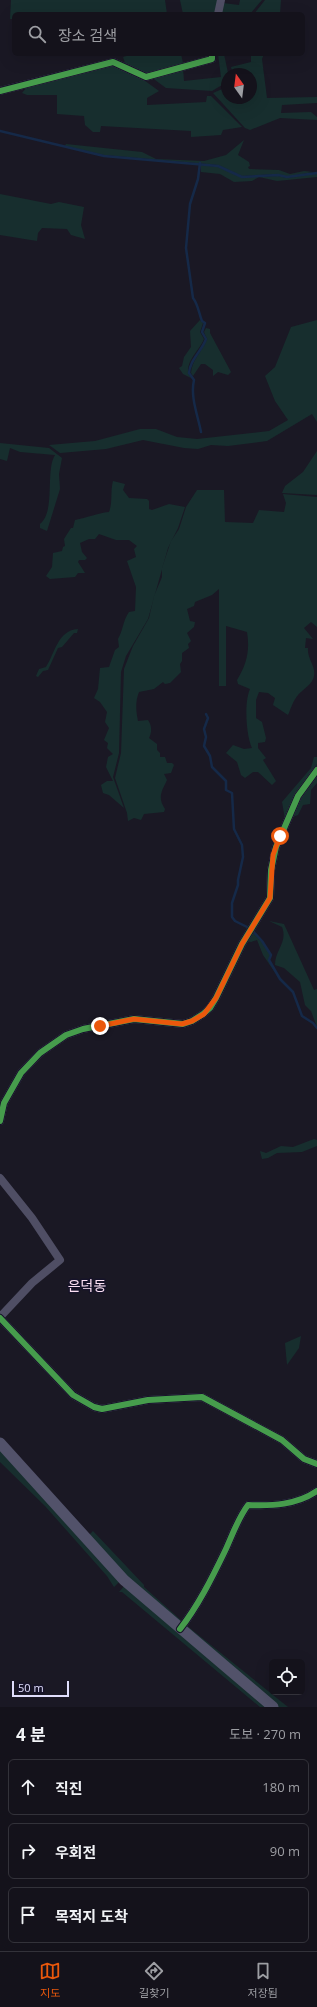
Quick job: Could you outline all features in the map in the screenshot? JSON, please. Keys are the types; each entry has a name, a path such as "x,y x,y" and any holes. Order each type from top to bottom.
{"main road":[{"path":"0,1443 124,1580 273,1707"}],"street":[{"path":"218,12 220,0"},
{"path":"0,91 114,62 146,77 212,59 212,56"},
{"path":"0,1121 4,1103 22,1073 40,1053 66,1035 83,1029 134,1019 182,1024 198,1018 210,1008 242,944 270,898 271,870 276,847 298,796 317,770"},
{"path":"0,1178 32,1218 60,1260 32,1283 0,1317 73,1395 88,1404 102,1409 148,1400 202,1397 282,1440 304,1459 317,1464"},
{"path":"180,1629 189,1618 248,1505 264,1506 297,1501 317,1491"}],"green space":[{"path":"11,0 165,0 167,12 12,12 12,19 10,19"},
{"path":"180,0 218,0 216,12 183,12"},
{"path":"240,0 262,0 252,12 221,12 223,3 239,5"},
{"path":"265,0 281,0 280,12 256,12"},
{"path":"181,56 183,63 145,75 125,63 123,57"},
{"path":"218,56 224,56 227,68 221,68 221,77"},
{"path":"251,56 263,56 262,59 267,98 317,97 317,103 282,105 281,113 311,112 317,117 317,120 280,118 250,130 245,128 223,104 257,104 257,68 231,67 251,62"},
{"path":"114,65 141,78 159,91 147,98 147,105 206,102 207,96 211,96 242,127 223,130 221,135 191,137 191,131 101,126 100,132 93,132 85,125 84,116 57,114 57,95 27,95 22,93 27,87"},
{"path":"183,68 184,81 221,77 221,86 212,91 166,88 151,77"},
{"path":"221,90 221,102 213,93"},
{"path":"244,140 238,155 249,162 249,169 279,170 290,174 304,171 313,172 287,177 278,174 242,176 218,165 104,155 65,146 66,144 142,152 156,159 204,161 226,155"},
{"path":"201,165 218,167 242,177 278,176 287,178 317,173 317,177 277,181 259,177 252,181 234,182 220,174 201,172"},
{"path":"0,194 51,204 59,202 84,207 81,225 85,239 71,235 67,229 42,228 38,233 37,241 0,235"},
{"path":"200,320 203,323 200,332 204,339 192,358 188,368 191,378 183,374 179,368 182,366 184,357 191,347 190,331"},
{"path":"317,320 317,422 312,414 267,441 228,446 211,445 198,449 184,448 143,440 106,449 60,453 49,445 95,441 140,429 156,429 177,437 197,439 269,431 288,420 275,401 265,376 275,367 291,327"},
{"path":"206,328 210,329 210,333 231,372 228,375 218,372 213,376 213,370 205,364 201,364 193,376 191,373 193,363 207,339 204,332"},
{"path":"0,443 49,448 62,458 59,474 60,489 47,531 40,528 40,524 45,518 48,510 52,462 55,455 20,452 10,448 7,461 0,459"},
{"path":"317,451 317,495 282,493 285,486 303,472"},
{"path":"113,481 125,484 123,490 129,498 147,499 149,501 149,509 152,510 169,504 185,507 178,528 168,548 148,619 126,656 121,672 119,753 113,777 124,808 109,795 103,793 101,785 107,781 113,781 106,767 108,757 113,754 107,748 108,743 104,740 109,728 105,722 107,712 100,702 94,698 98,689 100,668 109,667 115,650 119,647 118,639 125,618 129,612 135,611 136,587 127,561 136,557 134,549 137,546 129,540 116,540 99,534 95,539 89,539 80,543 82,552 87,558 85,560 79,560 78,562 85,573 78,573 75,577 50,579 46,576 52,567 53,553 62,551 63,547 65,546 64,539 71,528 73,528 75,520 109,512"},
{"path":"197,490 224,490 225,522 253,523 259,510 284,512 286,503 283,494 317,497 317,627 311,622 304,628 313,639 306,638 305,648 308,648 309,656 314,669 314,676 310,684 296,697 288,715 273,705 275,698 268,693 259,692 256,700 256,718 262,722 266,738 265,742 258,743 258,748 266,758 263,760 276,781 272,785 258,772 253,772 245,778 241,775 237,762 226,753 233,745 244,749 252,748 248,735 246,718 250,689 238,684 237,680 247,657 247,632 226,626 226,686 219,686 219,589 212,595 195,602 194,606 187,609 190,621 195,622 194,627 187,633 191,641 188,644 189,648 182,653 182,661 180,664 181,672 170,683 165,684 163,682 154,689 139,692 136,703 138,721 148,720 151,729 149,738 157,744 157,750 160,753 160,757 165,757 167,763 172,763 174,765 171,773 164,774 167,780 161,794 161,801 165,809 164,812 144,814 141,820 134,818 128,821 127,813 115,778 121,753 124,669 133,646 149,618 154,596 162,577 162,568 171,541 179,529 186,507"},
{"path":"78,629 77,633 74,633 62,647 58,648 48,670 43,671 38,677 36,676 39,669 46,667 61,638 71,630"},
{"path":"314,757 317,757 317,764 285,819 282,802 311,768"},
{"path":"317,771 317,783 311,790 310,804 303,805 298,815 290,818"},
{"path":"269,921 284,924 314,990 317,989 317,1027 311,1011 305,1005 300,982 284,968 275,965 282,942 283,932 282,927"},
{"path":"252,930 262,941 271,955 269,961 276,974 263,955 257,940 251,942 246,941"},
{"path":"314,1139 317,1140 317,1146 302,1152 277,1153 268,1158 262,1159 260,1151 266,1153 281,1146 293,1147"},
{"path":"301,1336 299,1348 287,1365 285,1343"},
{"path":"0,1448 120,1581 114,1587 107,1576 45,1506 0,1462"},
{"path":"93,1531 144,1585 144,1587 183,1622 181,1623 140,1590 88,1536"},
{"path":"125,1585 268,1707 260,1707 122,1592 119,1592"},
{"path":"186,1625 269,1692 269,1695 273,1695 288,1707 278,1707 185,1629"}],"waterway":[{"path":"0,131 104,156 218,166 242,177 278,175 287,177 317,173"},
{"path":"200,163 198,179 190,204 186,248 193,298 202,321 205,323 202,332 206,339 194,359 189,373 194,380 193,393 201,432"},
{"path":"206,714 208,718 204,729 206,737 204,746 210,756 212,767 226,781 226,790 232,793 234,829 242,845 243,857 238,885 232,903 232,917 235,921 251,929 262,941 271,955 269,960 280,979 293,992 302,1016 313,1023 317,1028"}],"cycle path":[{"path":"0,91 113,62 146,77 212,59 212,56"},
{"path":"0,1121 4,1103 21,1073 40,1053 66,1035 83,1029 134,1019 183,1024 192,1021 210,1008 242,944 270,898 271,870 276,847 298,796 317,770"},
{"path":"0,1318 73,1395 94,1407 102,1409 148,1400 202,1397 282,1440 304,1459 317,1464"},
{"path":"180,1629 204,1592 225,1551 238,1521 248,1505 284,1504 309,1496 317,1491"}],"district":[{"name":"은덕동","path":"87,1286"}],"route":[{"path":"100,1026 118,1021 134,1019 149,1019 172,1024 182,1024 192,1021 204,1014 210,1008 242,944 257,917 270,898 272,889 271,870 273,855 280,836"}]}
